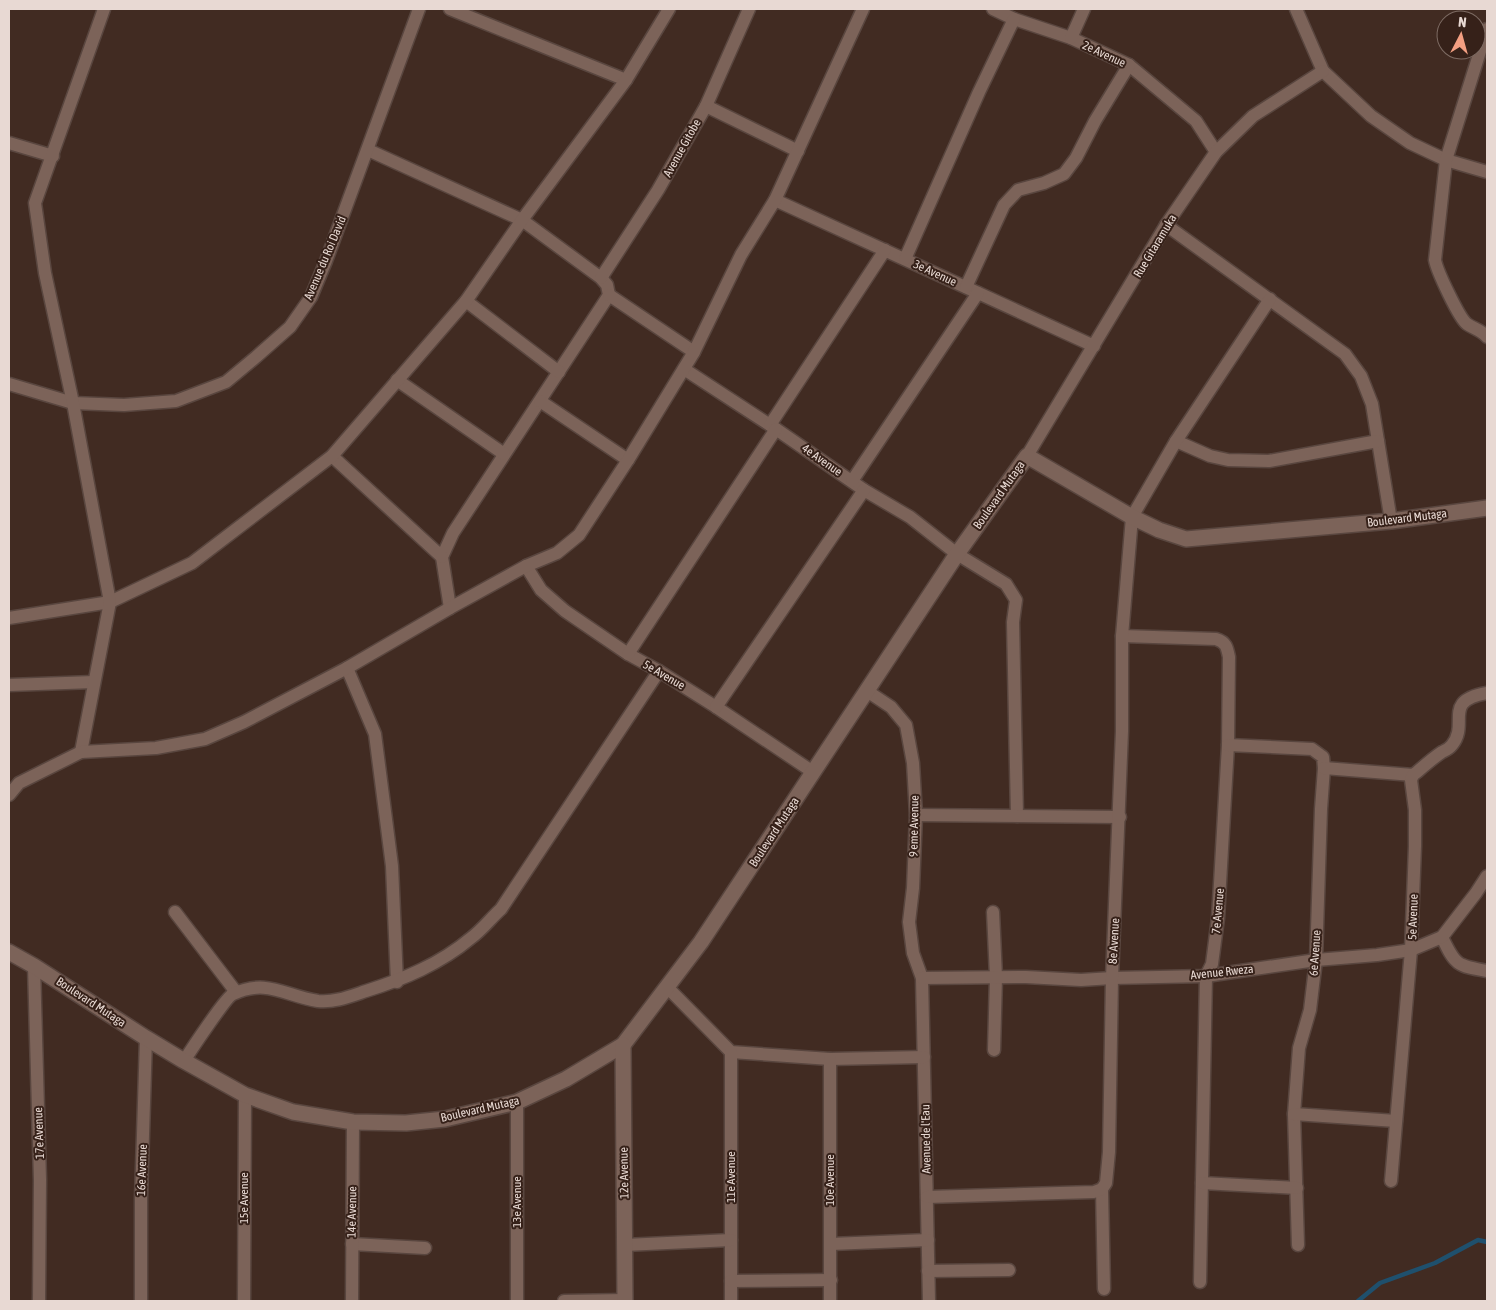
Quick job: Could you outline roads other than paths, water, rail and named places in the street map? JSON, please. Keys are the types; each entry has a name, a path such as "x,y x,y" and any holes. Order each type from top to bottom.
{"street":[{"path":"80,752 110,602 73,403 45,273 35,203 104,9"},
{"name":"Avenue du Roi David","path":"9,384 73,403 124,405 176,401 226,382 290,327 311,297 368,150 394,72 419,9"},
{"path":"450,9 626,80"},
{"path":"9,618 110,602 192,563 332,456 466,301 522,220 626,80 669,9"},
{"name":"Avenue Gitobe","path":"600,278 658,190 706,106 750,9"},
{"path":"9,795 19,783 80,752 156,748 205,739 244,722 347,668 526,566 557,553 579,535 628,460 694,352 741,255 775,200 863,9"},
{"name":"2e Avenue","path":"993,9 1014,20 1071,38 1129,65 1196,121 1216,152"},
{"path":"1071,38 1084,9"},
{"path":"1296,9 1322,71 1370,116 1410,143 1446,160 1487,172"},
{"path":"905,259 979,92 1014,20"},
{"path":"1487,29 1446,160 1435,260 1437,270 1465,323 1484,333 1487,337"},
{"path":"852,482 972,290 1004,205 1018,190 1044,183 1064,174 1076,158 1095,121 1129,65"},
{"name":"Rue Gitaramuka","path":"1027,456 1166,225 1216,152 1253,116 1322,71"},
{"path":"706,106 798,151"},
{"path":"9,143 52,156"},
{"path":"368,150 522,220 600,278 607,285 610,295 694,352"},
{"name":"3e Avenue","path":"775,200 1094,346"},
{"path":"1166,225 1346,354 1361,376 1372,404 1391,520"},
{"path":"628,654 885,250"},
{"path":"450,608 442,557 453,533 610,295"},
{"path":"1132,517 1176,441 1270,299"},
{"path":"466,301 559,372"},
{"name":"4e Avenue","path":"684,369 773,427 864,490 910,517 957,554 1006,584 1016,600 1013,622 1017,816"},
{"path":"397,380 504,454"},
{"path":"540,401 628,460"},
{"path":"1176,441 1210,456 1228,460 1269,461 1378,441"},
{"path":"332,456 442,557"},
{"name":"Boulevard Mutaga","path":"9,952 184,1061 245,1095 293,1112 353,1122 406,1123 445,1119 518,1102 566,1079 622,1045 701,942 957,554 1027,456 1132,517 1159,530 1186,539 1391,520 1487,508"},
{"path":"716,707 864,490"},
{"name":"8e Avenue","path":"1104,1289 1102,1189 1106,1183 1109,1152 1112,978 1120,817 1122,636 1132,517"},
{"name":"5e Avenue","path":"526,566 541,590 565,611 628,654 716,707 813,772"},
{"name":"7e Avenue","path":"1122,636 1216,639 1223,641 1227,646 1229,657 1228,745 1218,918 1212,964 1206,976 1200,1282"},
{"path":"347,668 375,734 392,866 397,982"},
{"path":"184,1061 230,995 236,992 252,987 274,988 295,996 320,1001 342,999 397,982 442,960 472,938 501,909 659,671"},
{"path":"9,685 94,682"},
{"name":"9 eme Avenue","path":"867,691 891,707 906,725 914,763 916,816 913,888 909,922 913,953 922,978"},
{"path":"1228,745 1312,749 1322,756 1324,768 1413,775 1453,744 1458,732 1458,714 1463,703 1474,696 1487,693"},
{"name":"6e Avenue","path":"1298,1245 1294,1114 1299,1048 1310,1010 1316,960 1324,768"},
{"name":"5e Avenue","path":"1391,1181 1411,950 1416,846 1415,810 1411,780 1413,775"},
{"path":"916,816 1120,817"},
{"name":"Avenue Rweza","path":"922,978 1026,977 1081,980 1206,976 1316,960 1411,950 1442,936 1471,900 1487,876"},
{"path":"175,912 236,992"},
{"path":"993,912 996,977 994,1050"},
{"path":"1442,936 1453,958 1462,966 1487,971"},
{"name":"17e Avenue","path":"34,966 40,1180 39,1301"},
{"name":"Avenue de l'Eau","path":"922,978 929,1301"},
{"path":"667,987 731,1052 830,1059 924,1057"},
{"name":"16e Avenue","path":"141,1301 141,1199 146,1038"},
{"name":"12e Avenue","path":"622,1045 625,1300"},
{"name":"11e Avenue","path":"731,1052 731,1301"},
{"name":"10e Avenue","path":"830,1059 830,1301"},
{"name":"15e Avenue","path":"244,1301 245,1095"},
{"name":"13e Avenue","path":"517,1301 518,1102"},
{"path":"1294,1114 1396,1121"},
{"name":"14e Avenue","path":"352,1301 353,1122"},
{"path":"1202,1183 1297,1188"},
{"path":"927,1197 1074,1193 1094,1192 1102,1189"},
{"path":"625,1245 731,1240"},
{"path":"830,1244 928,1240"},
{"path":"352,1244 425,1248"},
{"path":"928,1271 1009,1270"},
{"path":"731,1281 830,1280"},
{"path":"564,1301 625,1300"}],"waterway":[{"path":"1358,1301 1380,1283 1435,1263 1478,1240 1487,1242"}]}
